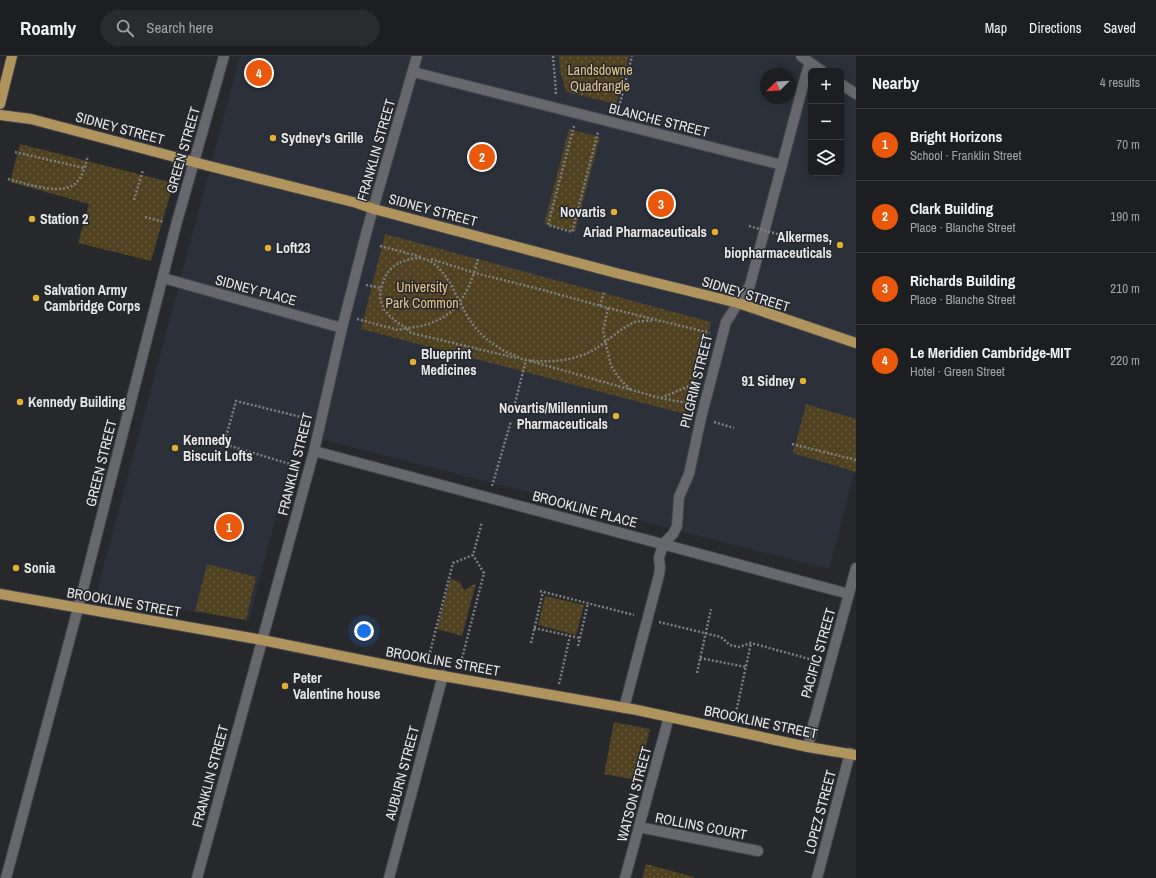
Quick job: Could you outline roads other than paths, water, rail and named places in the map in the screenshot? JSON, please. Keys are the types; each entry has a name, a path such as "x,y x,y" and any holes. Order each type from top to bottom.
{"main road":[{"path":"0,104 12,56"},
{"name":"SIDNEY STREET","path":"0,115 31,119 358,203 374,209 616,273 738,303 856,343"},
{"name":"BROOKLINE STREET","path":"0,594 262,640 624,708 808,747 853,754"}],"street":[{"name":"GREEN STREET","path":"6,878 78,608 176,225 224,56"},
{"name":"FRANKLIN STREET","path":"197,878 314,451 342,328 417,56"},
{"path":"801,56 818,68"},
{"name":"PILGRIM STREET","path":"624,708 660,576 659,558 663,544 673,534 677,526 679,497 689,474 701,418 726,322 750,285 810,63"},
{"name":"BLANCHE STREET","path":"413,72 782,165"},
{"path":"844,86 856,94"},
{"name":"SIDNEY PLACE","path":"163,278 342,328"},
{"name":"BROOKLINE PLACE","path":"314,451 849,594"},
{"name":"PACIFIC STREET","path":"808,747 856,568"},
{"name":"AUBURN STREET","path":"389,878 443,675"},
{"name":"WATSON STREET","path":"625,878 669,717"},
{"name":"LOPEZ STREET","path":"817,878 853,754"},
{"name":"ROLLINS COURT","path":"639,827 758,851"}],"place":[{"name":"Le Meridien Cambridge-MIT","path":"259,73"},
{"name":"Sydney's Grille","path":"273,138"},
{"name":"Clark Building","path":"482,157"},
{"name":"Richards Building","path":"661,204"},
{"name":"Novartis","path":"614,212"},
{"name":"Station 2","path":"32,219"},
{"name":"Ariad Pharmaceuticals","path":"715,232"},
{"name":"Alkermes, biopharmaceuticals","path":"840,245"},
{"name":"Loft23","path":"268,248"},
{"name":"Salvation Army Cambridge Corps","path":"36,298"},
{"name":"Blueprint Medicines","path":"413,362"},
{"name":"91 Sidney","path":"803,381"},
{"name":"Kennedy Building","path":"20,402"},
{"name":"Novartis/Millennium Pharmaceuticals","path":"616,416"},
{"name":"Kennedy Biscuit Lofts","path":"175,448"},
{"name":"Bright Horizons","path":"229,527"},
{"name":"Sonia","path":"16,568"},
{"name":"Peter Valentine house","path":"285,686"}],"park label":[{"name":"Landsdowne Quadrangle","path":"600,78"},
{"name":"University Park Common","path":"422,296"}]}
